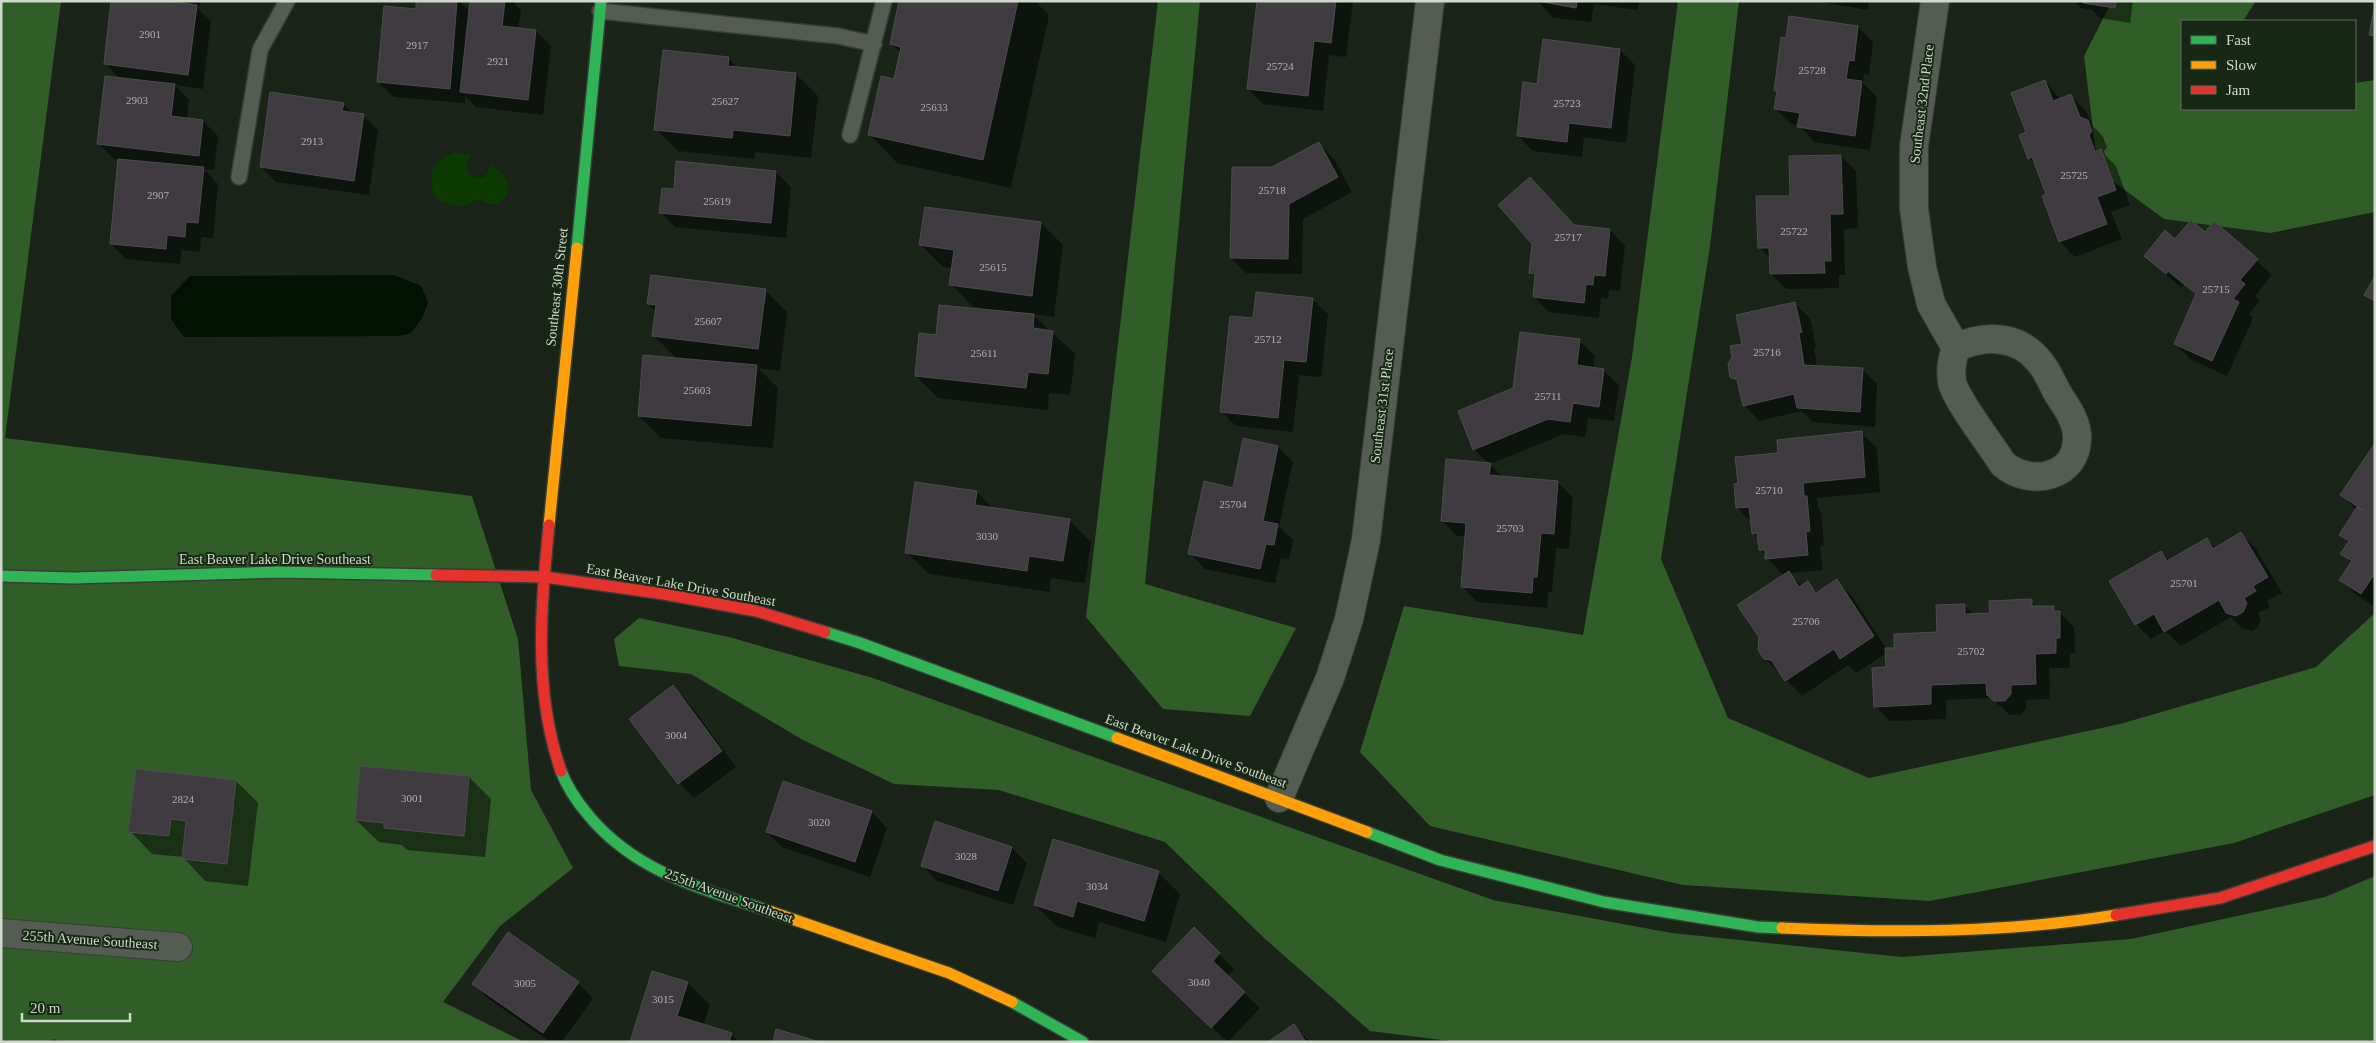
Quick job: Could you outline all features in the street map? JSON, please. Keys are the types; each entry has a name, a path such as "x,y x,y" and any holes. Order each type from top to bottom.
{"street":[{"name":"Southeast 31st Place","path":"1279,798 1330,678 1349,619 1366,540 1430,1"},
{"name":"Southeast 32nd Place","path":"1935,1 1914,146 1914,209 1922,267 1931,304 1956,348"},
{"name":"Southeast 30th Street","path":"545,577 600,6"},
{"path":"1997,339 2011,342 2027,350 2039,361 2075,422 2076,448 2070,460 2060,470 2049,476 2037,478 2013,472 2003,464 1957,394 1951,372 1956,348 1969,342 1997,339"},
{"name":"East Beaver Lake Drive Southeast","path":"1,576 73,578 278,572 545,577 664,594 756,611 860,643 1279,798 1440,860 1604,902 1758,926 1866,932 2009,927 2098,918 2220,898 2375,846"},
{"name":"255th Avenue Southeast","path":"545,577 541,610 542,660 548,736 561,775 588,816 632,856 673,878 949,974 1030,1010 1083,1042"},
{"name":"255th Avenue Southeast","path":"1,933 178,947"}],"lane":[{"path":"239,177 260,50 287,1"},
{"path":"850,135 884,1"},
{"path":"600,6 838,36 874,44"}],"green space":[{"path":"1,1 61,1 5,438 472,496 518,639 531,790 573,868 500,926 443,1002 524,1042 60,1042 54,1039 49,1042 1,1042"},
{"path":"1158,1 1200,1 1145,584 1296,628 1250,716 1163,709 1086,617"},
{"path":"1678,1 1739,1 1710,246 1661,559 1728,718 1869,778 2120,724 2316,667 2375,613 2375,795 2234,843 1930,901 1683,885 1430,826 1360,752 1404,606 1583,635 1632,357"},
{"path":"2112,1 2256,1 2244,20 2181,20 2181,110 2356,110 2356,83 2375,80 2375,212 2270,233 2164,219 2098,170 2084,56"},
{"path":"455,152 471,155 466,167 468,173 476,178 484,178 492,165 506,178 509,188 501,202 489,204 478,199 467,205 457,206 436,199 431,176 433,170 440,160"},
{"path":"639,618 729,637 873,678 1493,900 1672,933 1902,957 2131,939 2325,897 2375,876 2375,1042 1458,1042 1370,1031 1264,938 1165,842 999,790 894,784 803,740 691,674 619,666 614,639"}],"shaded area":[{"path":"394,275 421,286 428,302 422,318 411,333 398,336 184,337 171,319 171,296 190,276"}],"building":[{"path":"111,1 168,1 197,5 188,75 104,64"},
{"path":"416,1 457,1 450,89 377,82 384,6 416,9"},
{"path":"470,1 505,1 502,26 536,30 528,100 460,92"},
{"path":"899,1 1018,1 983,160 868,135 881,76 894,79 901,47 890,44"},
{"path":"1257,1 1336,1 1331,43 1314,41 1308,96 1247,89"},
{"path":"1537,1 1577,1 1576,8"},
{"path":"2084,1 2116,1 2115,8 2083,3"},
{"path":"2375,5 2375,36 2369,35"},
{"path":"1789,16 1858,26 1854,61 1849,60 1846,79 1862,81 1855,136 1797,127 1800,113 1774,109 1777,91 1774,91 1781,37 1786,38"},
{"path":"1543,39 1620,49 1611,128 1569,123 1567,142 1517,136 1523,82 1537,84"},
{"path":"663,50 729,57 728,66 796,73 790,136 733,130 732,138 654,130"},
{"path":"105,76 175,84 171,116 203,120 199,156 97,144"},
{"path":"2045,80 2053,101 2071,94 2080,117 2088,120 2092,131 2089,135 2095,152 2101,149 2116,190 2097,197 2107,224 2059,242 2042,196 2046,194 2032,157 2028,159 2019,135 2026,132 2011,93"},
{"path":"270,92 344,103 342,111 364,114 354,181 260,167"},
{"path":"1319,142 1338,177 1289,204 1288,259 1230,258 1232,167 1272,167"},
{"path":"1841,155 1843,214 1830,214 1831,261 1824,261 1825,273 1770,274 1769,248 1758,248 1756,196 1790,196 1789,156"},
{"path":"118,159 204,167 198,223 186,222 185,237 167,235 166,249 110,244"},
{"path":"676,161 776,171 771,223 659,213 662,188 674,189"},
{"path":"1530,177 1574,225 1610,229 1605,276 1594,275 1593,285 1586,284 1584,303 1533,297 1535,274 1529,273 1532,244 1498,205"},
{"path":"925,207 1041,222 1032,296 949,285 954,250 919,245"},
{"path":"2191,220 2205,232 2214,221 2258,259 2240,280 2245,284 2233,299 2239,302 2212,361 2174,344 2196,294 2168,271 2166,274 2144,256 2165,230 2175,239"},
{"path":"651,275 766,289 758,349 652,336 656,305 647,304"},
{"path":"2375,276 2375,301 2364,295"},
{"path":"1256,292 1313,298 1306,362 1284,360 1278,418 1220,412 1230,316 1253,318"},
{"path":"1795,302 1802,332 1799,333 1804,365 1863,368 1860,412 1797,408 1794,394 1743,406 1737,380 1730,377 1728,364 1732,357 1730,346 1742,344 1736,315"},
{"path":"939,305 1034,314 1033,328 1053,331 1048,374 1028,372 1026,388 915,376 919,333 936,335"},
{"path":"1520,332 1580,339 1577,365 1604,369 1599,407 1573,403 1570,422 1548,419 1473,450 1458,411 1513,388"},
{"path":"643,355 757,365 751,426 638,416"},
{"path":"1862,431 1865,477 1803,483 1804,496 1807,496 1810,531 1806,532 1808,555 1765,559 1765,550 1759,550 1757,533 1752,534 1749,507 1736,508 1734,484 1738,483 1735,457 1778,453 1777,440"},
{"path":"1243,438 1278,446 1263,521 1278,524 1274,545 1266,544 1260,569 1188,554 1204,481 1233,488"},
{"path":"2375,443 2375,573 2361,594 2339,580 2352,561 2340,554 2349,541 2339,535 2357,507 2364,511 2340,495"},
{"path":"1446,459 1491,463 1489,475 1558,481 1554,534 1541,533 1537,577 1533,577 1532,593 1461,587 1466,523 1441,521"},
{"path":"915,482 977,491 975,505 1070,519 1063,561 1029,556 1027,571 905,553"},
{"path":"2241,532 2268,577 2253,586 2256,591 2244,598 2247,603 2243,612 2236,616 2226,613 2219,600 2164,632 2154,614 2135,625 2109,581 2161,551 2167,561 2207,538 2213,549"},
{"path":"1789,571 1799,587 1808,581 1816,593 1837,579 1874,636 1840,659 1834,649 1785,681 1771,660 1764,659 1758,650 1759,637 1737,605"},
{"path":"2032,599 2032,606 2054,606 2054,611 2060,611 2060,638 2056,638 2056,653 2035,654 2036,684 2011,685 2011,694 2005,701 1994,701 1987,695 1986,683 1931,685 1931,704 1874,707 1872,668 1886,667 1885,648 1894,648 1894,634 1937,632 1936,605 1965,604 1965,614 1990,613 1989,601"},
{"path":"673,685 722,751 678,784 629,719"},
{"path":"360,766 469,776 464,836 384,828 384,823 355,820"},
{"path":"136,769 236,780 227,864 182,859 186,821 171,819 169,836 128,832"},
{"path":"783,781 872,811 855,862 766,832"},
{"path":"935,821 1012,847 998,891 921,866"},
{"path":"1053,839 1159,871 1144,921 1077,901 1073,917 1034,905"},
{"path":"1194,927 1220,953 1213,961 1245,992 1211,1028 1152,971"},
{"path":"508,932 579,982 543,1033 472,984"},
{"path":"652,971 688,982 677,1016 732,1033 729,1042 630,1042"},
{"path":"1294,1024 1306,1042 1268,1042"},
{"path":"776,1029 820,1042 773,1042"}],"traffic: fast":[{"path":"577,248 601,1"},
{"path":"1,576 73,578 278,572 436,575"},
{"path":"825,632 860,643 1117,738"},
{"path":"561,771 573,795 589,816 608,836 628,852 649,865 695,886 769,911"},
{"path":"1367,832 1440,860 1604,902 1758,927 1782,928"},
{"path":"1012,1002 1083,1042"}],"traffic: slow":[{"path":"549,525 577,248"},
{"path":"1117,738 1367,832"},
{"path":"769,911 949,973 1012,1002"},
{"path":"1782,928 1866,931 1950,930 2033,925 2116,915"}],"traffic: jam":[{"path":"549,525 542,618 543,680 552,741 561,771"},
{"path":"436,575 545,577 664,594 756,611 825,632"},
{"path":"2116,915 2220,898 2375,846"}]}
